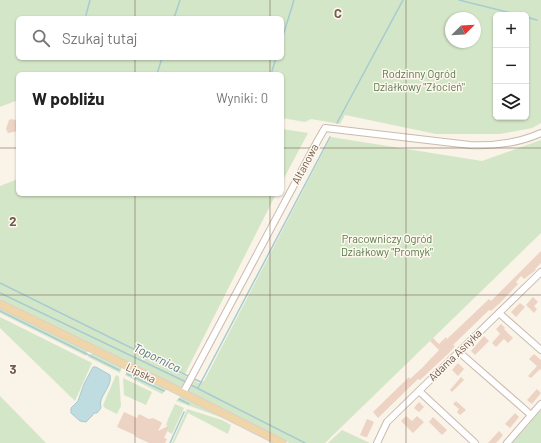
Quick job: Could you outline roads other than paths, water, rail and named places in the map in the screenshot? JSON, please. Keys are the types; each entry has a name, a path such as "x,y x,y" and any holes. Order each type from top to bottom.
{"main road":[{"name":"Lipska","path":"0,304 184,390 282,443"}],"street":[{"name":"Altanowa","path":"184,390 325,128 470,145 511,142 541,133"},
{"name":"Adama Asnyka","path":"377,443 386,423 540,274"},
{"path":"499,313 541,350"},
{"path":"459,352 531,415"},
{"path":"419,391 475,443"},
{"path":"507,443 541,404"}],"water":[{"path":"93,367 96,367 110,375 109,384 101,400 101,408 86,422 80,421 71,413 71,408 78,401 84,384"}],"waterway":[{"path":"86,15 90,0"},
{"path":"175,16 180,0"},
{"path":"284,32 294,0"},
{"path":"337,123 403,0"},
{"path":"459,0 507,12"},
{"path":"529,18 537,20"},
{"path":"158,72 161,60"},
{"path":"272,71 275,60"},
{"path":"198,388 330,137"},
{"path":"0,283 190,377"},
{"name":"Topornica","path":"0,293 186,382"},
{"path":"0,311 119,370"},
{"path":"127,374 164,391"},
{"path":"194,379 201,382"},
{"name":"Topornica","path":"189,384 305,443"},
{"path":"179,399 189,404"},
{"path":"170,443 184,412"}],"park label":[{"name":"Rodzinny Ogród Działkowy \"Złocień\"","path":"419,80"},
{"name":"Pracowniczy Ogród Działkowy \"Promyk\"","path":"387,245"}]}
